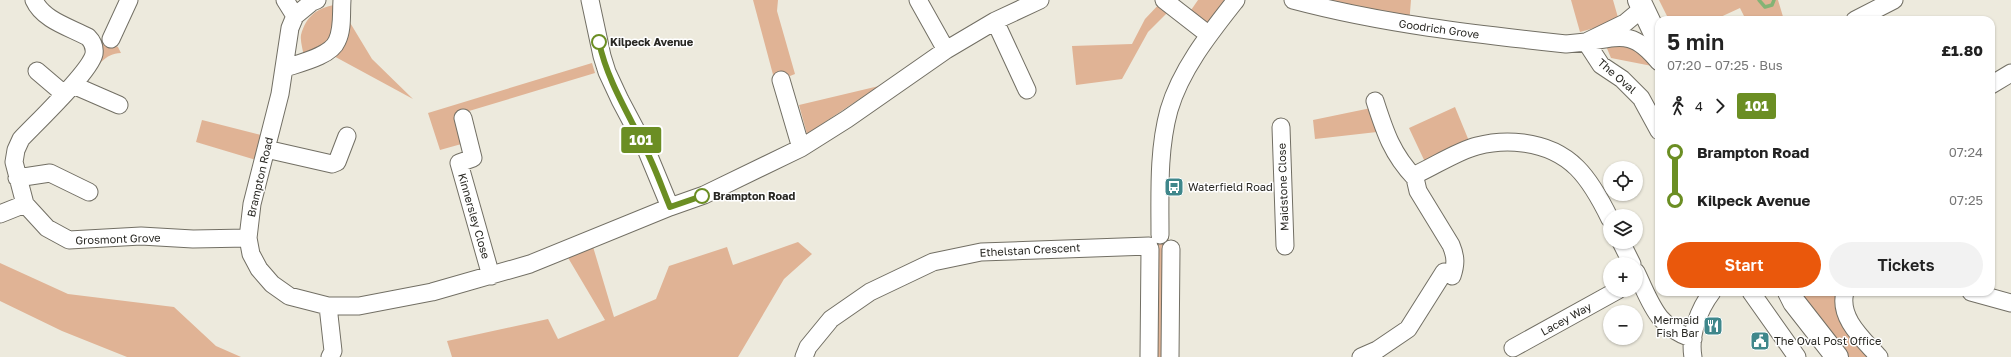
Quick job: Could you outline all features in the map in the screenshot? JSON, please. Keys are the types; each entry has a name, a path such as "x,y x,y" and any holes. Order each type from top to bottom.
{"highway":[{"path":"1641,4 1655,34"},
{"path":"1792,296 1803,314 1837,357"}],"street":[{"name":"Grosmont Grove","path":"34,0 44,15 88,37 92,42 94,54 68,89 21,139 16,150 14,162 25,204 47,228 69,240 141,236 194,239 248,238"},
{"path":"111,39 129,0"},
{"path":"285,0 295,16 312,2 317,0"},
{"path":"285,68 323,55 337,42 341,23 342,0"},
{"path":"591,0 602,56 607,72 646,150 670,207"},
{"path":"918,0 946,50"},
{"name":"Brampton Road","path":"295,16 287,42 285,68 252,204 248,238 251,254 259,269 272,284 289,296 328,306 359,306 389,302 491,276 564,251 670,207 704,195 800,148 847,119 946,50 995,21 1040,0"},
{"path":"1164,0 1209,35"},
{"path":"1149,357 1153,243 1163,141 1170,109 1182,80 1209,35 1236,0"},
{"name":"Goodrich Grove","path":"1293,0 1341,13 1397,23 1566,44 1614,37 1638,40 1647,47 1655,57"},
{"path":"1863,16 1894,0"},
{"name":"Goodrich Grove","path":"1586,42 1625,23 1641,4"},
{"path":"995,21 1028,90"},
{"name":"The Oval","path":"1586,42 1601,65 1622,79 1641,98 1655,124"},
{"path":"37,71 68,89 120,105"},
{"path":"1995,83 2011,73"},
{"path":"781,80 800,148"},
{"path":"1361,357 1377,350 1408,328 1456,265 1455,255 1451,245 1418,191 1414,178 1396,156 1388,140 1375,101"},
{"name":"Kinnersley Close","path":"463,118 473,158 458,163 491,276"},
{"name":"Maidstone Close","path":"1281,127 1285,246"},
{"path":"266,149 332,164 337,162 347,136"},
{"path":"1414,178 1419,173 1476,146 1509,142 1540,146 1560,154 1572,162 1593,187 1605,209"},
{"path":"17,178 50,173 57,175 89,192"},
{"path":"0,214 25,204"},
{"path":"1153,243 1153,254 1161,257 1166,255 1171,249 1170,357"},
{"name":"Ethelstan Crescent","path":"804,357 808,347 831,320 870,292 932,262 981,252 1153,243"},
{"path":"1643,287 1663,322 1679,334 1693,339"},
{"path":"1693,357 1693,339 1700,314 1710,296"},
{"path":"1753,296 1797,357"},
{"path":"1844,296 1844,312 1861,337 1879,357"},
{"path":"1986,296 2011,303"},
{"name":"Lacey Way","path":"1513,348 1605,297"},
{"path":"328,306 333,351 330,357"}],"shaded area":[{"path":"753,0 778,0 777,11 795,74 775,82"},
{"path":"1163,0 1174,6 1148,32 1122,79 1076,85 1072,46 1132,44 1145,19"},
{"path":"1198,0 1236,0 1209,35 1187,16"},
{"path":"1293,0 1411,0 1409,25"},
{"path":"1571,0 1613,0 1619,21 1580,32"},
{"path":"1659,0 1778,0 1783,16 1744,16 1740,8 1723,16 1667,16"},
{"path":"335,5 333,33 329,43 304,57 301,43 303,28 313,14 323,8"},
{"path":"349,21 372,59 413,99 330,54"},
{"path":"104,41 118,47 121,53 110,56 102,61 88,78 98,43"},
{"path":"1620,44 1633,46 1652,66 1611,58 1606,46"},
{"path":"592,63 595,73 459,114 465,143 440,150 428,113"},
{"path":"879,86 807,134 799,105"},
{"path":"1455,107 1469,141 1425,162 1409,128"},
{"path":"1371,108 1377,132 1315,139 1313,120"},
{"path":"202,120 269,137 263,162 196,142"},
{"path":"1167,237 1171,245 1170,357 1149,357 1149,246"},
{"path":"591,240 614,317 656,299 669,266 727,247 733,265 798,242 812,254 784,279 738,357 452,357 447,341 548,319 558,339 605,320 564,251"},
{"path":"0,263 68,294 174,307 216,346 241,357 127,357 62,331 0,301"},
{"path":"1792,296 1844,296 1843,299 1879,357 1837,357"}],"waterway":[{"path":"1759,0 1765,7 1772,5 1774,0"}],"bus line":[{"name":"101","path":"599,42 607,72 646,150 670,207 702,196"}],"place":[{"name":"Kilpeck Avenue","path":"599,42"},
{"name":"Waterfield Road","path":"1174,187"},
{"name":"Brampton Road","path":"702,196"},
{"name":"Mermaid Fish Bar","path":"1713,326"},
{"name":"The Oval Post Office","path":"1760,341"}]}
